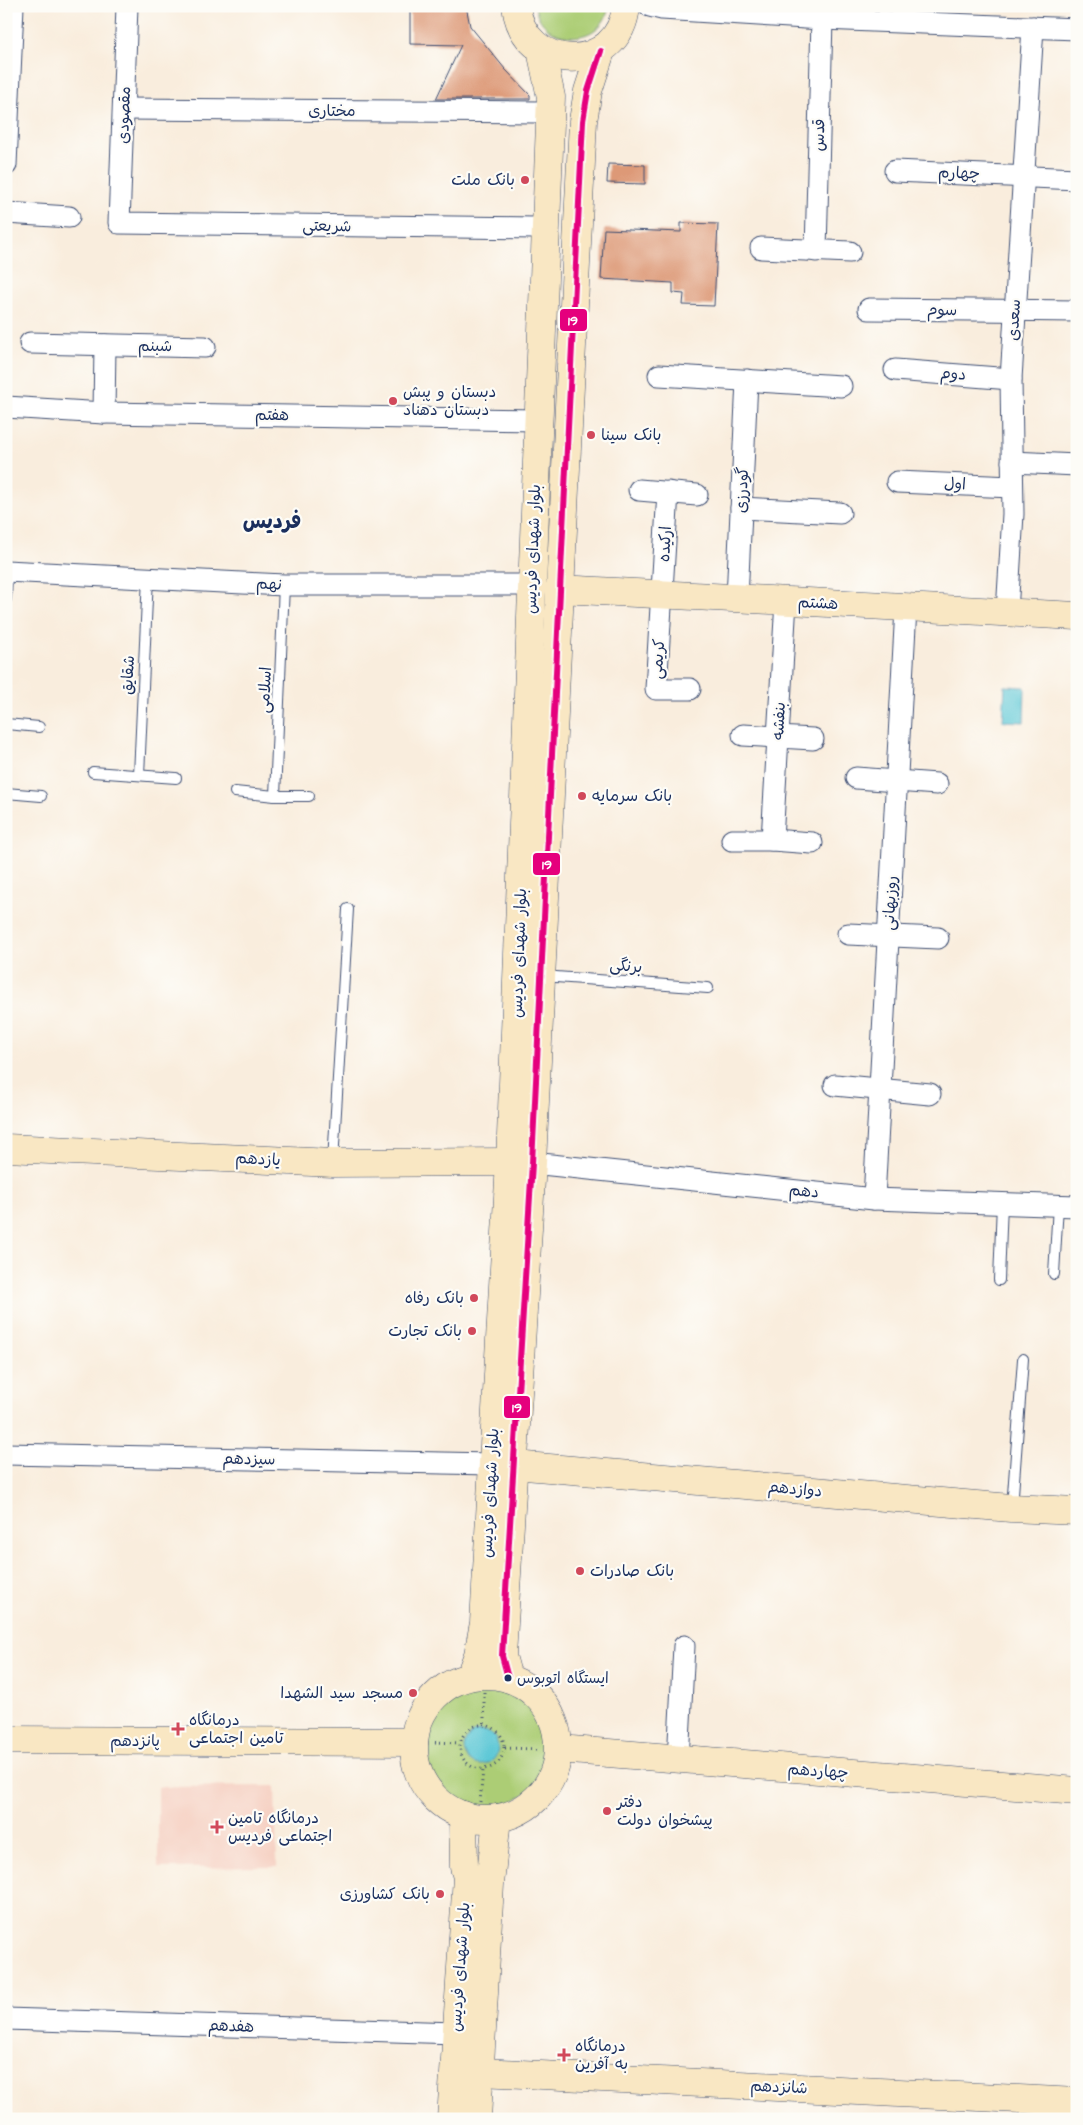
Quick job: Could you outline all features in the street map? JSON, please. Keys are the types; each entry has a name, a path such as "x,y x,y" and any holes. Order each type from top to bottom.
{"main road":[{"path":"516,6 520,24 528,38 541,50 555,56 570,59 586,57 600,51 612,41 620,30 626,16 626,6"},
{"name":"بلوار شهدای فردیس","path":"521,1162 526,783 551,98 541,50"},
{"name":"بلوار شهدای فردیس","path":"502,1465 502,1656 490,1676 478,1655 484,1624 502,1465 521,1162 541,976 583,121 588,91 600,51"},
{"name":"هشتم","path":"559,589 1077,616"},
{"name":"یازدهم","path":"6,1148 333,1163 521,1162"},
{"name":"دوازدهم","path":"502,1465 1012,1508 1077,1510"},
{"path":"490,1676 526,1686 540,1698 551,1713 557,1730 559,1749 555,1769 542,1792 533,1802 516,1812 480,1817 442,1804 427,1788 416,1768 414,1742 416,1726 424,1709 436,1694 452,1683 490,1676"},
{"name":"پانزدهم","path":"6,1740 414,1742"},
{"name":"چهاردهم","path":"559,1749 1077,1791"},
{"name":"بلوار شهدای فردیس","path":"451,2119 467,1877 464,1867 480,1817"},
{"name":"بلوار شهدای فردیس","path":"478,2119 490,1884 480,1817"},
{"name":"شانزدهم","path":"480,2072 1077,2102"}],"street":[{"path":"6,165 13,6"},
{"name":"مقصودی","path":"119,223 127,6"},
{"path":"650,6 662,9 822,19 1077,29"},
{"name":"قدس","path":"816,250 822,19"},
{"name":"سعدی","path":"1007,612 1012,541 1011,378 1033,27"},
{"name":"مختاری","path":"124,109 541,112"},
{"name":"چهارم","path":"895,171 1077,179"},
{"path":"6,213 70,217"},
{"name":"شریعتی","path":"119,223 535,228"},
{"path":"760,248 850,252"},
{"name":"سوم","path":"869,309 1077,311"},
{"name":"شبنم","path":"30,343 205,347"},
{"path":"104,413 105,345"},
{"name":"دوم","path":"895,370 1011,378"},
{"path":"659,375 841,386"},
{"name":"گودرزی","path":"737,599 747,380"},
{"name":"هفتم","path":"6,407 104,413 538,420"},
{"path":"1012,462 1077,465"},
{"name":"اول","path":"897,482 1012,487"},
{"path":"639,490 697,494"},
{"name":"ارکیده","path":"663,595 668,492"},
{"path":"741,508 840,513"},
{"name":"نهم","path":"7,571 148,577 284,586 532,585"},
{"name":"کریمی","path":"663,595 656,689 690,688"},
{"name":"بنفشه","path":"772,840 786,601"},
{"name":"روزبهانی","path":"874,1199 906,608"},
{"path":"743,735 813,739"},
{"path":"856,778 896,783 937,784"},
{"path":"732,840 812,842"},
{"path":"848,934 938,938"},
{"path":"835,1085 930,1094"},
{"name":"دهم","path":"521,1162 874,1199 1067,1206"},
{"name":"سیزدهم","path":"6,1454 502,1465"},
{"path":"678,1760 684,1646"},
{"name":"هفدهم","path":"6,2019 456,2033"}],"lane":[{"path":"6,599 7,571"},
{"name":"شقایق","path":"139,775 148,577"},
{"name":"اسلامی","path":"275,796 284,586"},
{"path":"6,724 39,727"},
{"path":"94,772 176,778"},
{"path":"235,792 275,796 309,796"},
{"path":"6,793 41,796"},
{"path":"333,1163 348,909"},
{"name":"برنگی","path":"541,976 708,988"},
{"path":"999,1280 1002,1203"},
{"path":"1054,1274 1067,1206"},
{"path":"1012,1508 1023,1359"}],"path":[{"path":"484,1725 484,1680 490,1676"},
{"path":"478,1725 484,1725 497,1730 504,1741 505,1748 502,1759 494,1767 483,1770 468,1765 462,1759 460,1744 466,1731 478,1725"},
{"path":"505,1748 559,1749"},
{"path":"480,1817 483,1770"}],"shaded area":[{"name":"درمانگاه تامین اجتماعی فردیس","path":"275,1786 277,1867 158,1868 158,1787"}],"green space":[{"path":"535,6 609,6 604,20 596,29 585,35 572,37 559,35 548,29 540,19"},
{"path":"486,1679 510,1684 531,1698 545,1719 550,1743 545,1767 531,1788 510,1802 486,1807 462,1802 441,1788 427,1767 422,1743 427,1719 441,1698 462,1684"}],"water":[{"path":"1005,686 1025,687 1024,722 1003,721"},
{"path":"481,1731 488,1732 493,1736 497,1741 497,1755 493,1760 488,1764 481,1765 474,1764 469,1760 465,1755 464,1748 465,1741 469,1736 474,1732"}],"building":[{"path":"410,6 466,6 470,26 505,69 530,95 530,99 436,99 461,45 410,44"},
{"path":"608,164 645,165 645,184 607,183"},
{"path":"681,223 718,224 714,306 683,305 684,294 673,293 673,283 601,279 604,229 681,232"}],"transit line":[{"name":"19","path":"508,1678 502,1656 532,1163 583,121 588,91 601,51"}],"place":[{"name":"بانک ملت","path":"525,180"},
{"name":"دبستان و پبش دبستان دهناد","path":"393,401"},
{"name":"بانک سینا","path":"591,435"},
{"name":"بانک سرمایه","path":"582,796"},
{"name":"بانک رفاه","path":"474,1298"},
{"name":"بانک تجارت","path":"472,1331"},
{"name":"بانک صادرات","path":"580,1571"},
{"name":"ایستگاه اتوبوس","path":"508,1678"},
{"name":"مسجد سید الشهدا","path":"413,1693"},
{"name":"درمانگاه تامین اجتماعى","path":"178,1729"},
{"name":"دفتر پیشخوان دولت","path":"607,1811"},
{"name":"درمانگاه تامین اجتماعی فردیس","path":"217,1827"},
{"name":"بانک کشاورزی","path":"440,1894"},
{"name":"درمانگاه به آفرین","path":"564,2055"}],"district":[{"name":"فردیس","path":"272,521"}]}
